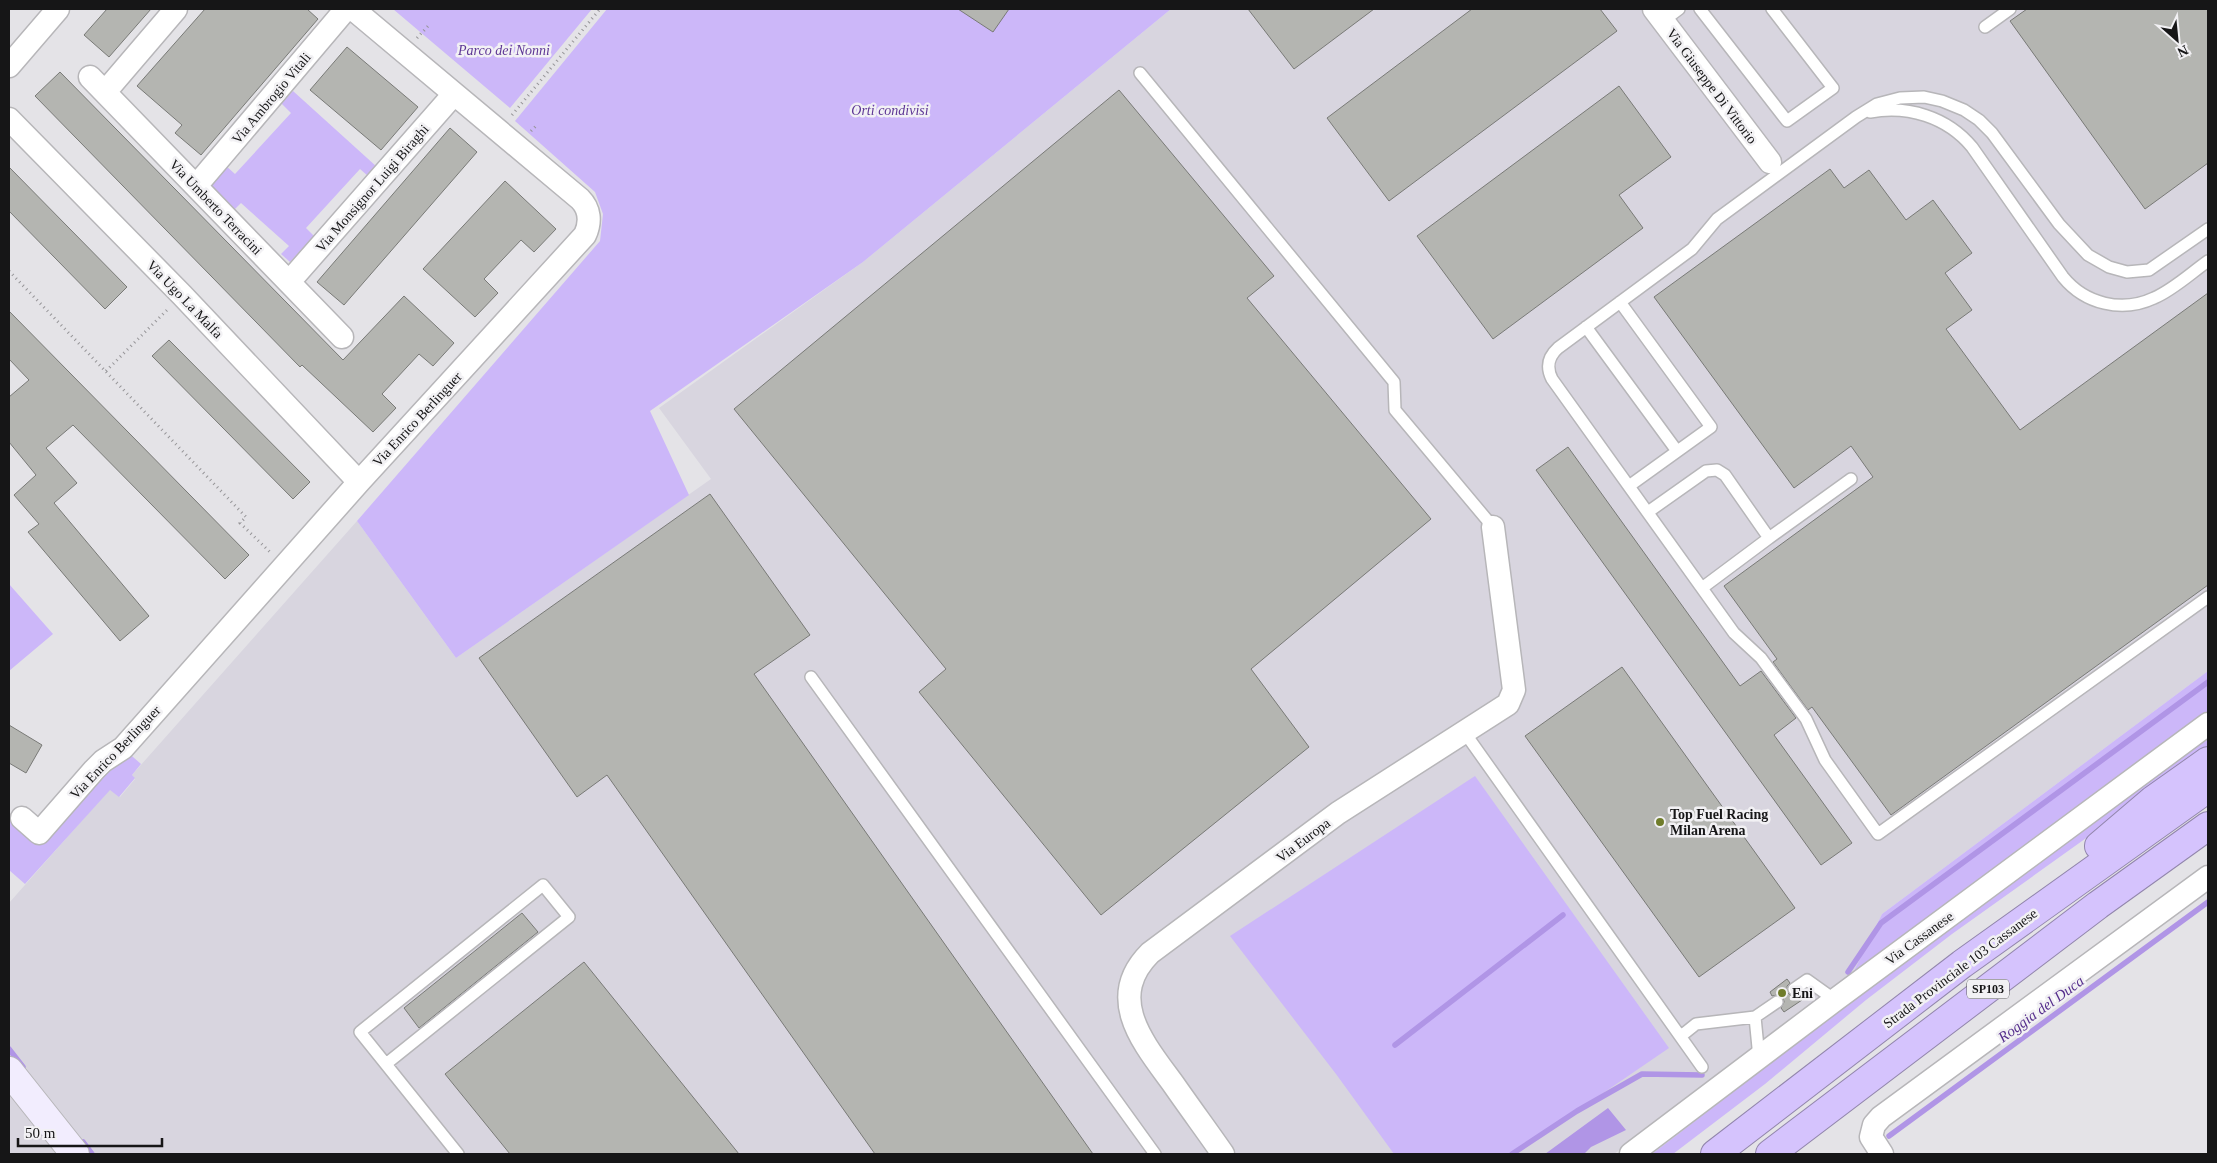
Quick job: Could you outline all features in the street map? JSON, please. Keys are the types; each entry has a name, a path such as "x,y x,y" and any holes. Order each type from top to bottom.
{"highway":[{"name":"SP103","path":"1962,964 2153,800 2208,761"},
{"name":"Strada Provinciale 103 Cassanese","path":"1715,1154 1962,964 2208,788"},
{"name":"SP103","path":"1770,1154 2098,905 2208,826"},
{"name":"SP103","path":"1777,1154 1810,1124"}],"main road":[{"path":"9,1071 75,1154"},
{"path":"9,1088 61,1154"}],"street":[{"path":"9,66 58,9"},
{"name":"Via Umberto Terracini","path":"176,9 98,85 342,337"},
{"name":"Via Ambrogio Vitali","path":"196,186 346,9"},
{"name":"Via Enrico Berlinguer","path":"22,818 39,833 99,766 123,748 359,482 587,232 588,214 582,202 353,9"},
{"name":"Via Giuseppe Di Vittorio","path":"1665,13 1770,162"},
{"name":"Via Monsignor Luigi Biraghi","path":"289,282 454,94"},
{"name":"Via Ugo La Malfa","path":"9,119 182,295 359,482"},
{"name":"Via Europa","path":"1223,1154 1141,1040 1130,1011 1130,994 1135,974 1150,953 1338,813 1508,704 1514,690 1493,527"},
{"name":"Via Cassanese","path":"1631,1154 1835,1000 2208,724"},
{"path":"1882,1154 1871,1137 1874,1125 1881,1117 2208,877"}],"lane":[{"path":"1700,9 1787,121 1833,88 1772,9"},
{"path":"1984,27 2010,9"},
{"path":"1140,73 1394,382 1395,410 1493,527"},
{"path":"2208,229 2152,269 2132,272 2113,269 2100,263 2085,252 2059,224 1992,133 1979,120 1964,110 1942,100 1912,97 1883,102 1856,116 1717,219 1692,249 1552,353 1549,361 1549,371 1734,633 1761,658 1806,719 1825,760 1878,834 2208,597"},
{"path":"1856,116 1882,110 1909,111 1929,116 1952,129 1972,148 2063,277 2073,288 2089,298 2104,304 2119,305 2144,302 2162,294 2208,262"},
{"path":"1620,302 1711,427 1629,486"},
{"path":"1586,327 1677,451"},
{"path":"1648,512 1706,471 1716,470 1725,475 1769,538"},
{"path":"1702,588 1851,478"},
{"path":"811,678 1155,1154"},
{"path":"1465,733 1702,1066"},
{"path":"386,1064 569,917 543,885 360,1032 458,1154"},
{"path":"1794,989 1807,980 1835,1000"},
{"path":"1681,1036 1696,1024 1755,1018 1777,1002"},
{"path":"1755,1018 1759,1058"}],"path":[{"path":"504,110 511,116 600,9"},
{"path":"417,39 429,25"},
{"path":"9,271 246,517 240,523 284,567"},
{"path":"106,371 182,295"}],"shaded area":[{"path":"1171,9 2208,9 2208,671 1882,914 1851,977 1614,1154 9,1154 9,903 110,789 120,797 135,779 132,775 357,521 456,658 711,479 659,408 863,262"},
{"path":"1608,1108 1626,1130 1591,1147 1584,1154 1545,1154"}],"green space":[{"name":"Parco dei Nonni","path":"393,9 592,9 510,108"},
{"name":"Orti condivisi","path":"607,9 1171,9 863,262 650,411 689,495 456,658 357,521 600,241 603,214 595,192 515,121"},
{"path":"293,91 377,167 368,176 360,169 306,228 314,236 290,262 281,254 289,246 241,203 233,211 205,186 225,165 235,174 291,113 281,103"},
{"path":"9,584 53,634 9,671"},
{"path":"2208,671 2208,716 1851,977 1882,914"},
{"path":"2208,733 2208,751 1952,934 1866,1000 1765,1084 1673,1154 1652,1154 1856,998 1860,986"},
{"path":"125,750 141,764 132,775 135,778 119,797 110,790 25,884 9,870 9,819 11,817 43,841"},
{"path":"1475,776 1669,1048 1514,1154 1394,1154 1336,1074 1230,936"}],"building":[{"path":"107,9 151,9 109,57 84,35"},
{"path":"205,9 307,9 318,19 201,155 175,133 182,125 137,86"},
{"path":"958,9 1009,9 993,32"},
{"path":"1248,9 1374,9 1294,69"},
{"path":"1472,9 1600,9 1617,31 1389,201 1327,118"},
{"path":"2027,9 2208,9 2208,163 2145,209 2010,21"},
{"path":"347,47 418,107 381,150 310,90"},
{"path":"60,72 343,360 404,296 454,343 433,366 419,354 382,394 396,408 373,432 302,365 300,367 35,96"},
{"path":"1619,86 1671,157 1619,195 1643,228 1493,339 1417,236"},
{"path":"1119,90 1274,276 1247,298 1431,519 1251,669 1309,747 1101,915 919,692 946,669 734,409"},
{"path":"450,128 477,152 344,305 317,282"},
{"path":"9,167 127,287 105,309 9,211"},
{"path":"1830,169 1844,188 1869,170 1906,220 1933,200 1972,253 1945,273 1972,310 1946,329 2020,430 2208,293 2208,585 1891,815 1812,707 1808,710 1773,662 1777,659 1724,586 1873,477 1851,446 1794,488 1654,297"},
{"path":"505,181 556,229 534,252 521,240 484,279 498,293 475,317 423,269"},
{"path":"9,311 249,555 225,579 73,425 46,448 77,483 54,503 149,616 120,641 28,532 39,524 14,495 36,475 9,442 9,397 29,380 9,359"},
{"path":"169,340 310,482 293,499 152,356"},
{"path":"1568,447 1740,686 1761,671 1796,718 1774,735 1852,843 1821,865 1536,470"},
{"path":"710,494 810,635 754,674 1093,1154 875,1154 607,775 577,797 479,658"},
{"name":"Top Fuel Racing Milan Arena","path":"1622,667 1795,908 1699,977 1525,736"},
{"path":"9,725 42,745 26,773 9,763"},
{"path":"522,913 538,932 419,1028 404,1008"},
{"path":"584,962 739,1154 510,1154 445,1074"},
{"path":"1787,979 1790,983 1787,986 1788,993 1791,996 1798,995 1802,1000 1784,1012 1781,1008 1784,1002 1783,997 1772,996 1770,992"}],"waterway":[{"path":"1848,972 1881,923 2208,682"},
{"name":"Roggia del Duca","path":"1889,1136 2208,902"},
{"path":"1395,1045 1563,915"},
{"path":"9,1049 23,1067"},
{"path":"1512,1154 1577,1111 1642,1074 1702,1075"},
{"path":"83,1142 92,1154"}],"place":[{"name":"Top Fuel Racing Milan Arena","path":"1660,822"},
{"name":"Eni","path":"1782,993"}]}
